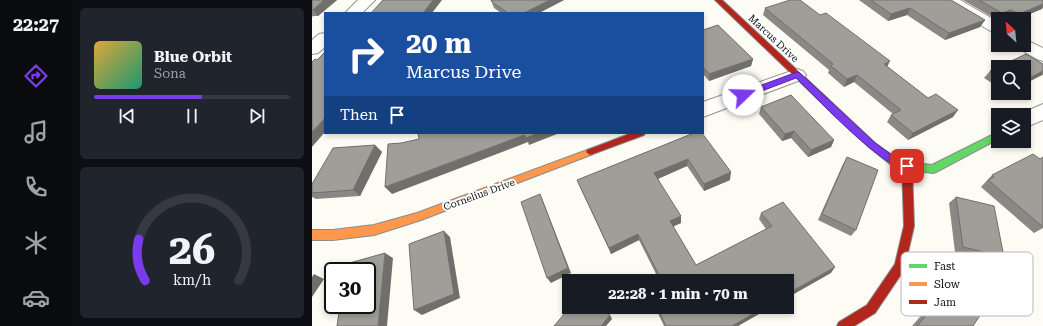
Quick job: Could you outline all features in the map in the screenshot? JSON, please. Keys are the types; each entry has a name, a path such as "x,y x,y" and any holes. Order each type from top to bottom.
{"street":[{"path":"354,12 367,0"},
{"name":"Marcus Drive","path":"718,0 872,145 893,161 907,166 933,169 991,139"},
{"path":"949,0 991,25"},
{"path":"312,49 324,39"},
{"path":"1031,48 1043,55"},
{"path":"704,110 797,75"},
{"path":"1031,117 1043,111"},
{"name":"Cornelius Drive","path":"312,235 333,235 374,230 388,226 417,217 638,134"},
{"path":"903,252 909,226 907,166"},
{"path":"843,326 871,309 900,266 901,262"}],"building":[{"path":"312,0 324,0 312,10"},
{"path":"383,0 433,0 424,12 372,12"},
{"path":"491,0 550,0 526,12 507,12"},
{"path":"790,0 800,0 820,15 826,13 890,61 884,64 928,98 936,94 958,110 913,133 891,115 901,110 857,75 847,79 831,66 833,64 765,8"},
{"path":"871,0 951,0 985,20 949,33 910,8 891,14"},
{"path":"979,0 1043,0 1043,4 1024,12 1015,12 1011,10 1000,12"},
{"path":"718,25 753,59 709,74 704,68 704,30"},
{"path":"324,53 324,119 312,132 312,62 315,59 317,60"},
{"path":"1026,54 1043,64 1043,71 1031,77 1031,60 1013,60"},
{"path":"791,95 834,140 811,150 794,131 785,134 761,107"},
{"path":"418,134 536,134 526,138 524,135 385,187 388,144 419,139"},
{"path":"692,134 703,134 731,172 704,184 688,159 654,173 681,216 670,221 696,265 772,226 761,213 783,202 835,267 794,290 794,274 658,274 638,234 609,248 577,180"},
{"path":"375,145 353,190 312,193 312,184 333,148"},
{"path":"1033,154 1040,159 1043,157 1043,227 988,180 994,177 992,175"},
{"path":"847,157 878,170 856,230 822,214"},
{"path":"540,194 568,268 547,278 521,202"},
{"path":"956,197 994,206 1003,252 984,252 963,247"},
{"path":"444,231 454,294 414,310 409,244"},
{"path":"385,253 378,326 337,326 339,314 376,314 376,262 353,262"},
{"path":"564,314 610,315 601,326 554,326"},
{"path":"660,314 753,314 732,326 666,326"},
{"path":"926,316 980,316 973,326 917,326"}],"traffic: fast":[{"path":"824,100 872,145 893,161 907,166 933,169 991,139"}],"traffic: slow":[{"path":"312,235 333,235 374,230 417,217 590,152"}],"traffic: jam":[{"path":"718,0 824,100"},
{"path":"590,152 638,134"},
{"path":"903,252 909,226 907,166"},
{"path":"843,326 871,309 900,266 901,262"}],"route":[{"path":"743,95 797,75 872,145 893,161 907,166"}]}
